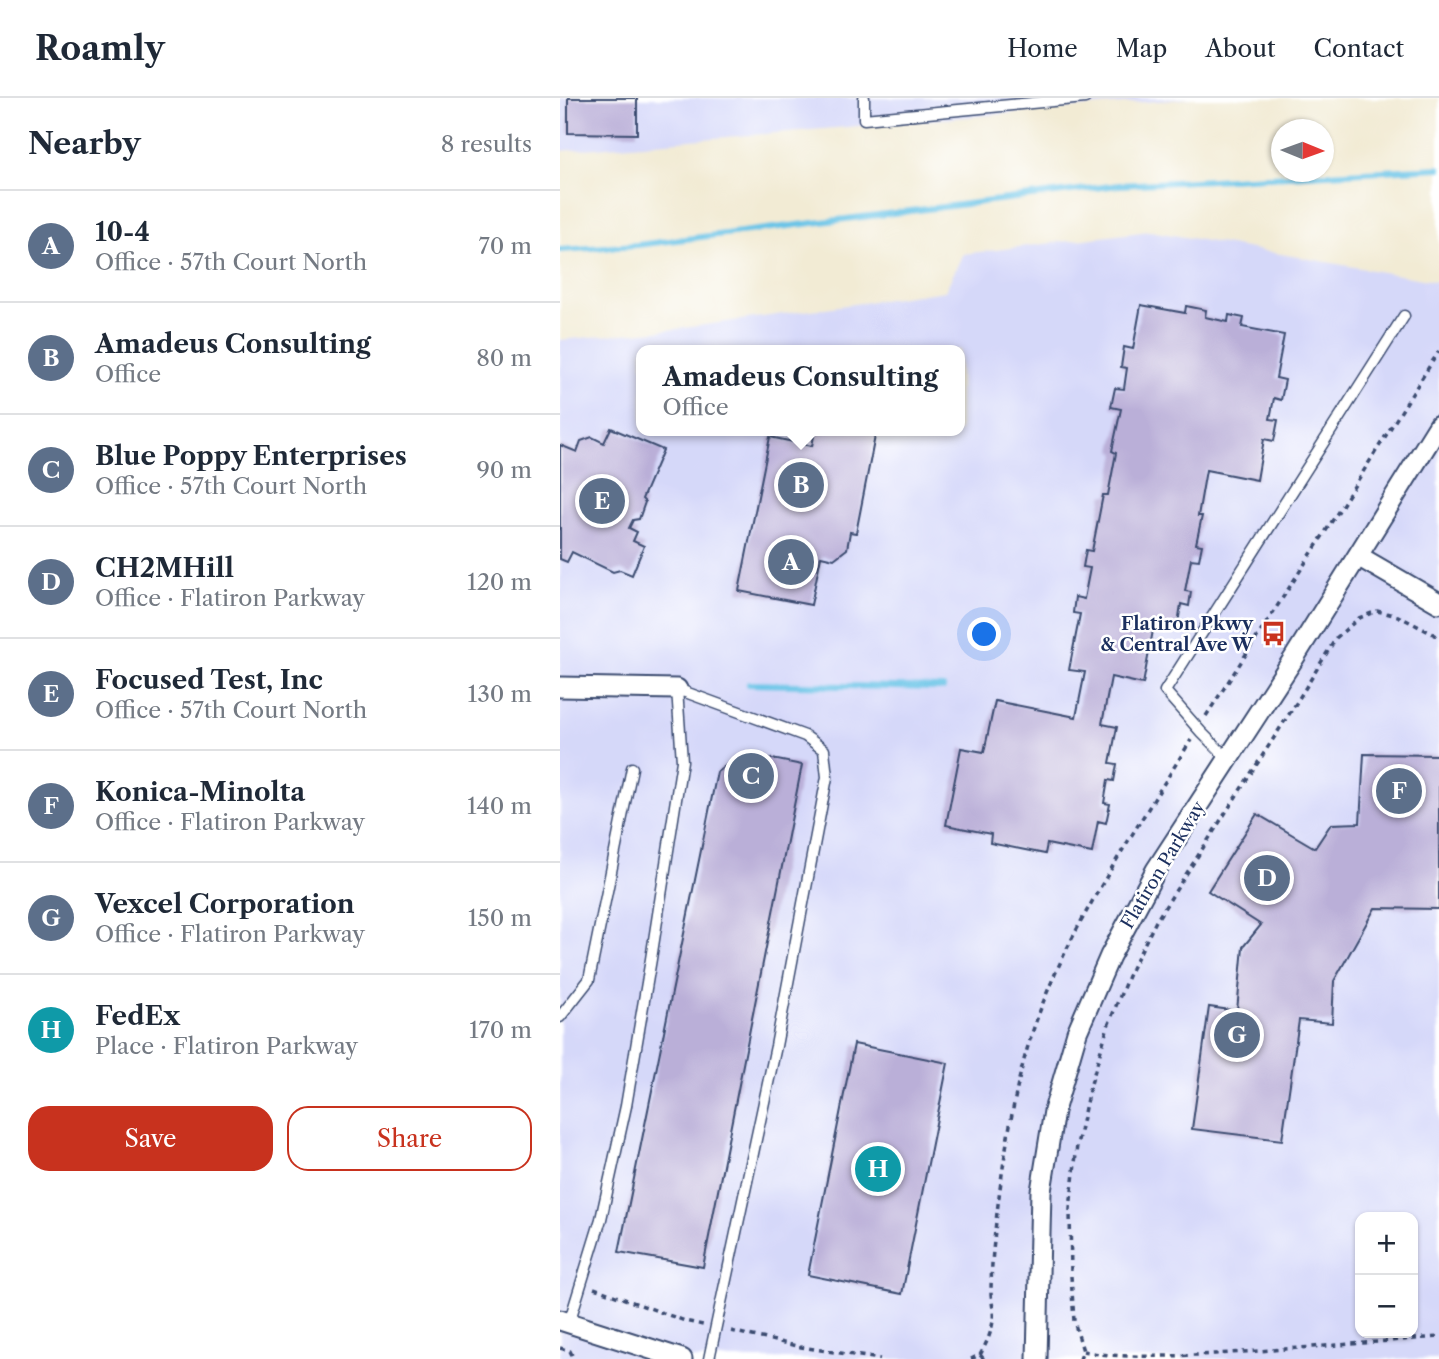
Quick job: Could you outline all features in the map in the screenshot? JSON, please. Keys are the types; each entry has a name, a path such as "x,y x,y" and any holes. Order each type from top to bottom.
{"street":[{"name":"Flatiron Parkway","path":"1037,1359 1041,1192 1054,1111 1077,1032 1110,956 1156,870 1294,658 1439,425"},
{"path":"1358,556 1439,603"},
{"path":"560,687 677,689"},
{"path":"564,1322 681,1359"}],"lane":[{"path":"864,98 864,120 1085,98"},
{"path":"1228,759 1200,732 1165,691 1404,316"},
{"path":"564,1322 601,1219 626,1106 682,761 677,689 805,736 824,750 827,778 776,1046 709,1359"},
{"path":"560,1017 589,979 632,768"}],"path":[{"path":"1080,1359 1083,1351 1074,1321 1070,1209 1077,1145 1088,1094 1108,1026 1128,976 1156,921 1336,638 1359,618 1377,611 1398,616 1439,637"},
{"path":"1083,1351 1093,1356 1112,1359 1145,1359 1439,1337"},
{"path":"560,1348 570,1351 574,1359"},
{"path":"971,1359 980,1355 984,1359"}],"shaded area":[{"path":"560,98 1193,98 560,151"},
{"path":"1150,231 1439,282 1439,1359 560,1359 560,340 677,329 945,291 963,254"}],"building":[{"path":"568,98 637,98 637,134 568,133"},
{"path":"1141,305 1185,313 1186,306 1206,310 1205,317 1228,322 1229,315 1244,318 1242,327 1284,335 1276,378 1285,380 1281,400 1274,398 1270,419 1278,420 1274,441 1264,439 1257,480 1206,470 1198,516 1202,516 1196,544 1202,545 1199,560 1191,559 1185,591 1191,592 1189,606 1181,604 1177,630 1154,625 1143,684 1111,677 1102,724 1117,727 1110,763 1117,764 1114,781 1108,780 1104,803 1110,804 1106,823 1098,821 1092,853 1047,844 1045,854 990,843 991,834 946,825 961,748 984,752 995,701 1076,717 1085,672 1069,670 1080,614 1073,613 1075,597 1084,599 1090,568 1083,567 1086,550 1092,551 1103,495 1108,495 1116,453 1112,451 1121,409 1111,407 1115,388 1124,389 1127,368 1121,367 1124,347 1133,349"},
{"path":"611,428 663,450 642,499 645,502 639,519 633,520 629,528 637,532 633,541 644,546 632,575 620,570 613,572 572,552 567,562 560,559 560,445 577,452 581,441 592,437 604,443"},
{"path":"814,436 875,436 856,533 850,532 847,549 834,559 821,556 811,605 739,591 770,437 812,446"},
{"path":"743,753 802,765 703,1267 619,1252 717,772"},
{"path":"1364,754 1439,755 1439,909 1375,908 1334,981 1332,1023 1299,1020 1282,1140 1192,1129 1209,1007 1237,1011 1243,947 1261,925 1208,891 1257,814 1315,848 1331,824 1360,823"},
{"path":"854,1044 948,1063 902,1294 808,1275"}],"waterway":[{"path":"560,250 637,245 1119,185 1439,168"},
{"path":"749,684 943,688"}],"place":[{"name":"Amadeus Consulting","path":"801,485"},
{"name":"Focused Test, Inc","path":"602,501"},
{"name":"10-4","path":"791,562"},
{"name":"Flatiron Pkwy & Central Ave W","path":"1273,634"},
{"name":"Blue Poppy Enterprises","path":"751,776"},
{"name":"Konica-Minolta","path":"1399,791"},
{"name":"CH2MHill","path":"1267,878"},
{"name":"Vexcel Corporation","path":"1237,1035"},
{"name":"FedEx","path":"878,1169"}]}
